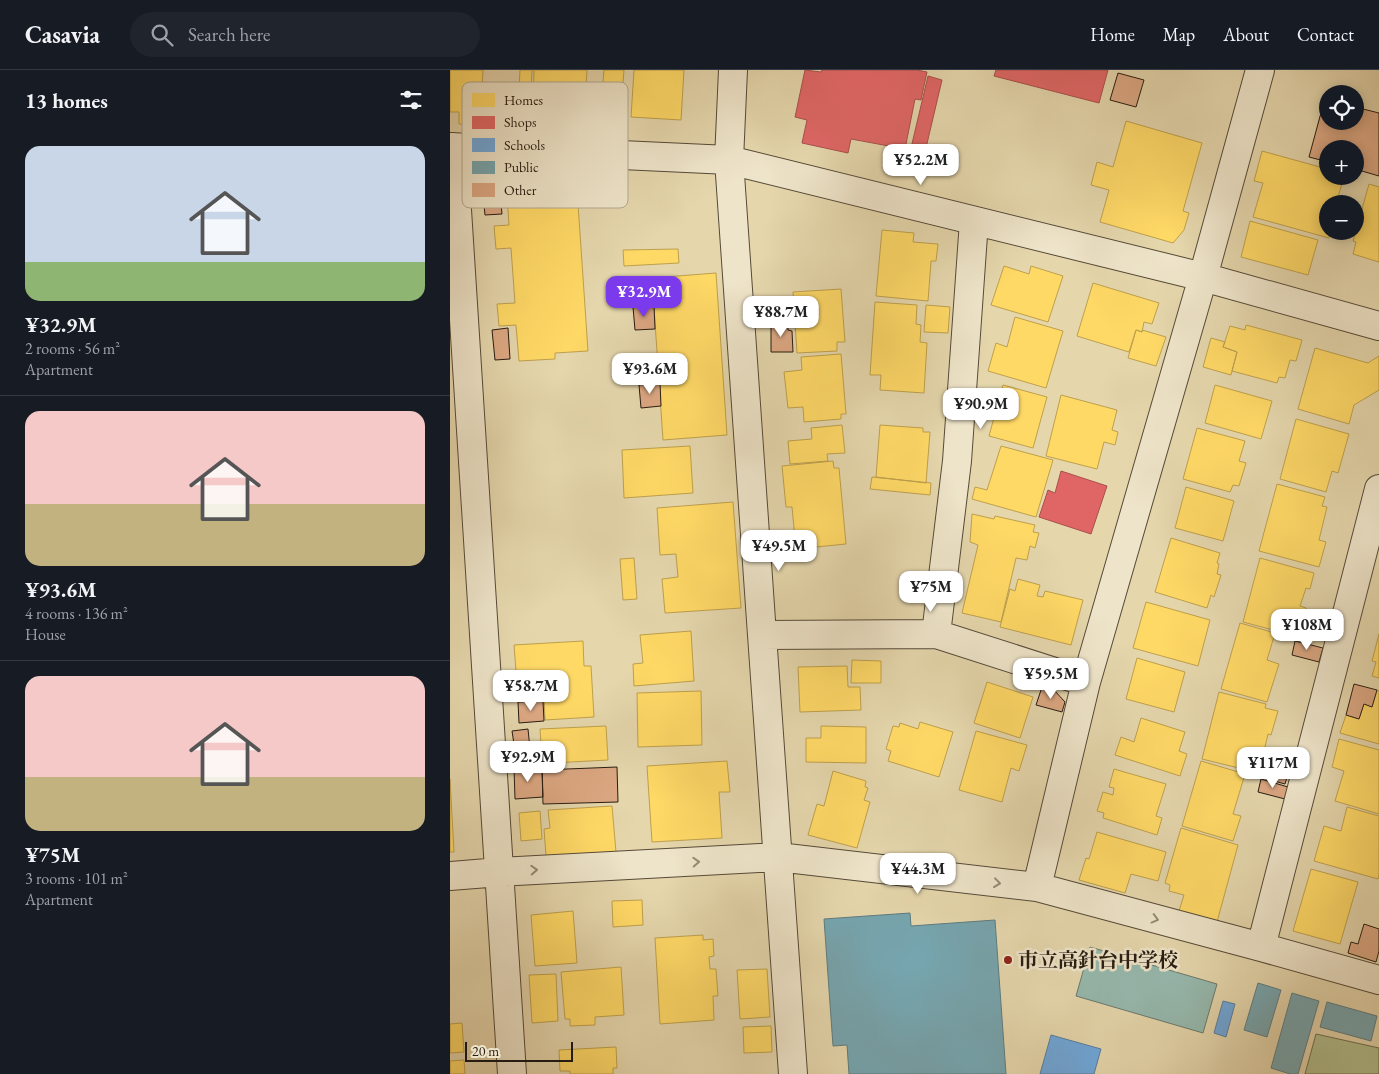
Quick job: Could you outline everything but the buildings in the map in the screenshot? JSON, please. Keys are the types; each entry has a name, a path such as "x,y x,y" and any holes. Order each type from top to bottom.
{"street":[{"path":"733,70 729,160 793,1074"},
{"path":"1037,887 1086,682 1204,277 1260,70"},
{"path":"451,147 512,1074"},
{"path":"628,155 729,160 1204,277 1379,326"},
{"path":"936,634 957,461 974,221"},
{"path":"1261,947 1379,489"},
{"path":"762,634 936,634 1086,682"},
{"path":"450,876 778,857 1037,887 1379,980"}],"green space":[{"path":"1316,1034 1379,1048 1379,1074 1305,1074"}],"water":[{"path":"1090,947 1217,984 1203,1033 1076,996"}],"place":[{"name":"市立高針台中学校","path":"1008,960"}]}
